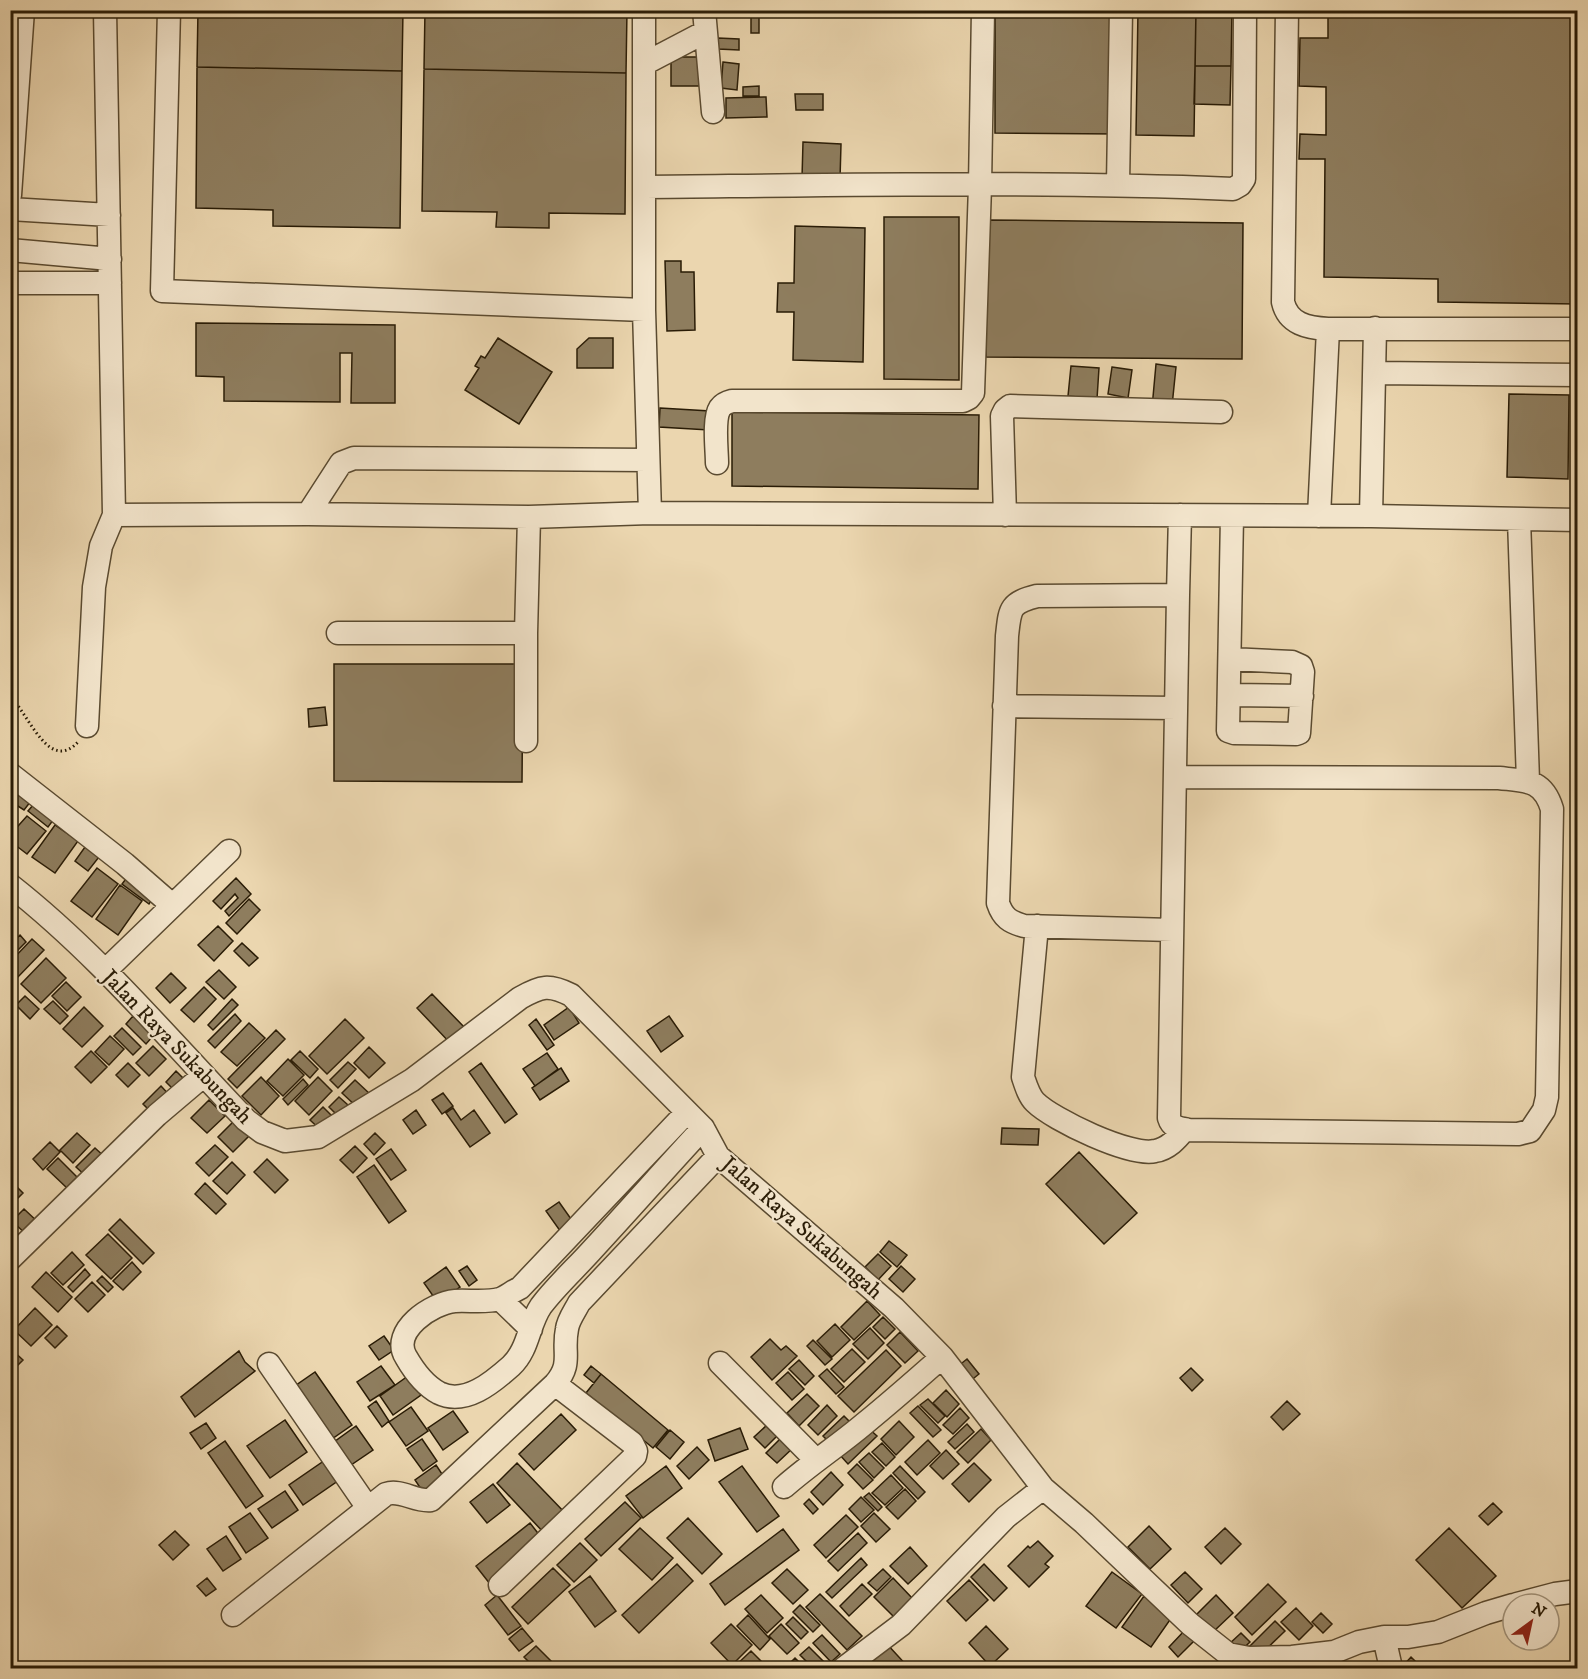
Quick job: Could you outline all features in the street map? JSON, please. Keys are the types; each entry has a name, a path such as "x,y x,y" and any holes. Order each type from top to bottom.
{"street":[{"path":"10,195 23,10"},
{"path":"87,726 94,587 102,546 114,514 105,10"},
{"path":"169,10 162,291 644,310"},
{"path":"644,10 644,310 650,513"},
{"path":"717,463 717,417 720,408 732,401 963,401 969,398 974,390 983,10"},
{"path":"1118,184 1120,10"},
{"path":"645,187 1118,184 1233,189 1244,179 1245,10"},
{"path":"1287,10 1283,302 1289,316 1297,323 1311,328 1328,329 1578,329"},
{"path":"644,64 705,21 714,112"},
{"path":"10,208 109,215"},
{"path":"10,250 110,259"},
{"path":"10,283 110,283"},
{"path":"1371,516 1375,328"},
{"path":"1319,516 1328,329"},
{"path":"1375,373 1578,375"},
{"path":"1005,515 1002,416 1010,406 1221,412"},
{"path":"308,514 341,464 354,458 648,460"},
{"path":"114,514 529,517 650,513 1180,515 1578,520"},
{"path":"1175,777 1499,778 1528,781 1541,787 1552,808 1547,1096 1544,1110 1530,1131 1518,1134 1185,1129 1171,1124 1169,1118 1178,595 1180,515"},
{"path":"1230,659 1298,664 1303,672 1299,733 1229,732 1229,695 1232,516"},
{"path":"526,741 529,517"},
{"path":"1519,519 1528,781"},
{"path":"1172,930 1024,926 1005,919 998,903 1009,614 1020,600 1036,596 1178,595"},
{"path":"338,633 526,633"},
{"path":"1229,695 1302,696"},
{"path":"1004,706 1176,708"},
{"path":"10,774 172,905"},
{"path":"105,971 229,851"},
{"name":"Jalan Raya Sukabungah","path":"10,885 35,905 134,999 246,1120 262,1132 285,1141 318,1137 412,1080 520,998 538,988 555,987 571,995 703,1128 718,1156 894,1308 942,1357 1043,1488 1092,1530 1190,1624 1228,1654 1249,1658 1292,1657 1334,1652 1359,1642 1384,1637 1408,1637 1438,1632 1501,1609"},
{"path":"1036,926 1023,1077 1033,1100 1042,1108 1094,1137 1144,1152 1165,1148 1185,1129"},
{"path":"10,1259 157,1115 203,1076"},
{"path":"687,1112 520,1288 500,1299 453,1301 438,1306 414,1322 401,1343 404,1354 418,1376 443,1395 466,1396 484,1388 520,1357 540,1307 703,1128"},
{"path":"232,1616 386,1494 393,1492 417,1499 431,1500 555,1384 565,1370 566,1330 579,1303 718,1156"},
{"path":"500,1299 531,1329"},
{"path":"784,1487 816,1460 858,1430 942,1357"},
{"path":"720,1363 816,1460"},
{"path":"269,1364 368,1508"},
{"path":"500,1585 632,1460 636,1451 632,1443 555,1384"},
{"path":"844,1668 901,1625 1006,1517 1043,1488"},
{"name":"Jalan Raya Sukabungah","path":"1561,1593 1578,1591"},
{"path":"1384,1637 1391,1668"}],"path":[{"path":"10,696 20,705 38,735 57,752 72,749 87,726"}],"building":[{"path":"198,10 403,10 402,71 197,67"},
{"path":"425,10 627,10 626,73 424,69"},
{"path":"751,10 759,10 759,33 751,33"},
{"path":"995,10 1119,10 1119,134 995,133"},
{"path":"1138,10 1196,10 1194,136 1136,135"},
{"path":"1196,10 1232,10 1231,66 1195,66"},
{"path":"1328,10 1578,10 1578,304 1438,302 1438,279 1324,277 1325,159 1299,159 1300,134 1326,135 1326,87 1299,86 1300,38 1328,38"},
{"path":"718,38 739,39 739,50 718,49"},
{"path":"671,57 704,57 705,86 671,86"},
{"path":"723,62 739,64 737,90 721,88"},
{"path":"1195,66 1231,66 1230,105 1194,104"},
{"path":"197,67 402,71 400,228 273,226 273,210 196,208"},
{"path":"424,69 626,73 625,214 549,213 549,228 496,227 497,212 422,211"},
{"path":"759,86 759,96 743,96 743,87"},
{"path":"795,94 823,94 823,110 796,110"},
{"path":"766,97 767,117 726,118 726,98"},
{"path":"803,142 841,144 840,179 802,178"},
{"path":"884,217 959,217 959,380 884,379"},
{"path":"987,220 1243,223 1242,359 986,357"},
{"path":"795,226 865,228 863,362 793,360 794,312 777,312 778,283 794,283"},
{"path":"665,261 681,261 681,272 694,272 695,330 667,331"},
{"path":"196,323 395,325 395,403 351,403 352,353 340,353 340,402 224,401 224,377 196,376"},
{"path":"498,338 552,372 519,424 465,390 479,368 475,366 481,356 485,358"},
{"path":"589,338 613,338 613,368 577,368 577,349"},
{"path":"1156,364 1176,367 1172,406 1152,408"},
{"path":"1071,366 1099,368 1097,399 1068,396"},
{"path":"1112,367 1132,370 1128,398 1108,394"},
{"path":"1509,394 1569,395 1568,479 1507,477"},
{"path":"660,408 710,411 709,430 659,427"},
{"path":"732,412 979,415 978,489 732,486"},
{"path":"334,664 523,664 522,782 334,781"},
{"path":"325,707 327,725 309,727 308,709"},
{"path":"17,791 31,801 24,810 10,801"},
{"path":"34,804 54,819 48,827 28,811"},
{"path":"27,816 46,831 27,854 10,841 10,835"},
{"path":"55,825 78,841 55,873 32,857"},
{"path":"85,847 99,857 88,871 75,861"},
{"path":"97,868 118,884 92,917 71,901"},
{"path":"128,876 154,896 149,904 122,884"},
{"path":"236,878 251,894 229,916 225,911 238,898 235,894 221,909 213,901"},
{"path":"120,885 142,901 118,935 96,919"},
{"path":"249,899 260,910 237,934 226,923"},
{"path":"218,926 233,941 214,961 198,945"},
{"path":"20,935 26,942 10,958 10,945"},
{"path":"32,939 44,950 16,979 10,973 10,962"},
{"path":"242,943 258,958 249,966 234,951"},
{"path":"46,958 66,978 41,1003 21,984"},
{"path":"219,970 236,987 224,999 206,982"},
{"path":"171,973 186,988 170,1003 156,988"},
{"path":"66,982 81,997 67,1011 52,996"},
{"path":"204,987 216,999 194,1022 181,1010"},
{"path":"432,994 466,1029 451,1044 417,1008"},
{"path":"25,996 39,1009 30,1019 16,1005"},
{"path":"232,999 238,1005 213,1030 208,1025"},
{"path":"53,1001 68,1016 60,1024 44,1009"},
{"path":"84,1007 103,1026 82,1047 63,1029"},
{"path":"569,1007 579,1023 554,1040 544,1025"},
{"path":"235,1014 241,1021 215,1048 208,1041"},
{"path":"133,1016 153,1036 146,1044 126,1024"},
{"path":"669,1016 683,1036 661,1052 647,1031"},
{"path":"345,1019 364,1038 327,1074 309,1056"},
{"path":"536,1019 554,1045 547,1050 529,1025"},
{"path":"249,1023 265,1038 237,1066 221,1052"},
{"path":"122,1028 141,1047 133,1055 114,1036"},
{"path":"276,1030 285,1039 237,1088 228,1079"},
{"path":"110,1036 124,1049 109,1065 95,1052"},
{"path":"153,1046 166,1059 149,1076 136,1063"},
{"path":"369,1047 385,1063 369,1078 354,1063"},
{"path":"91,1051 107,1067 91,1083 75,1067"},
{"path":"300,1051 318,1069 310,1078 291,1060"},
{"path":"547,1053 558,1069 535,1086 523,1069"},
{"path":"288,1059 304,1075 283,1096 267,1081"},
{"path":"348,1062 356,1069 338,1088 330,1080"},
{"path":"128,1063 140,1075 128,1087 116,1075"},
{"path":"481,1063 517,1114 505,1123 469,1072"},
{"path":"561,1068 569,1081 540,1100 532,1088"},
{"path":"176,1071 190,1085 179,1095 166,1082"},
{"path":"261,1077 279,1096 261,1115 242,1096"},
{"path":"318,1077 332,1091 309,1115 295,1101"},
{"path":"303,1079 308,1085 288,1105 283,1099"},
{"path":"355,1080 371,1095 358,1108 342,1093"},
{"path":"161,1086 172,1098 154,1115 143,1104"},
{"path":"443,1093 453,1106 442,1114 432,1100"},
{"path":"339,1097 348,1105 337,1115 329,1107"},
{"path":"209,1100 225,1116 207,1133 191,1118"},
{"path":"323,1107 336,1120 324,1133 310,1120"},
{"path":"453,1108 461,1120 474,1110 490,1133 470,1147 446,1113"},
{"path":"416,1110 426,1125 413,1134 403,1120"},
{"path":"236,1119 252,1133 233,1152 218,1137"},
{"path":"1002,1128 1039,1129 1038,1145 1001,1144"},
{"path":"77,1133 90,1145 73,1163 60,1150"},
{"path":"375,1133 385,1143 374,1155 364,1144"},
{"path":"50,1142 60,1152 43,1170 33,1159"},
{"path":"215,1145 228,1157 209,1176 196,1163"},
{"path":"355,1146 367,1158 353,1173 340,1160"},
{"path":"95,1148 107,1159 88,1178 76,1167"},
{"path":"391,1149 406,1170 391,1180 376,1159"},
{"path":"1079,1152 1137,1213 1104,1244 1046,1184"},
{"path":"58,1158 78,1178 68,1189 47,1169"},
{"path":"267,1159 288,1180 275,1193 254,1172"},
{"path":"232,1162 245,1175 227,1194 213,1181"},
{"path":"374,1165 406,1211 389,1223 357,1177"},
{"path":"10,1180 23,1193 10,1206"},
{"path":"205,1183 226,1204 216,1214 195,1194"},
{"path":"559,1202 576,1226 563,1235 546,1211"},
{"path":"24,1209 40,1224 28,1236 12,1221"},
{"path":"120,1219 154,1253 143,1264 109,1230"},
{"path":"108,1234 132,1258 111,1279 86,1255"},
{"path":"889,1241 907,1255 897,1267 880,1252"},
{"path":"72,1252 84,1265 63,1285 51,1273"},
{"path":"878,1254 891,1266 878,1280 865,1267"},
{"path":"132,1262 141,1272 123,1290 113,1281"},
{"path":"467,1266 477,1280 469,1286 459,1271"},
{"path":"901,1266 915,1279 903,1292 889,1279"},
{"path":"446,1267 460,1287 438,1303 424,1283"},
{"path":"85,1269 90,1275 73,1292 68,1287"},
{"path":"46,1272 72,1297 58,1312 32,1287"},
{"path":"102,1276 113,1287 108,1292 97,1281"},
{"path":"92,1282 105,1295 88,1312 75,1299"},
{"path":"867,1301 880,1315 854,1340 841,1327"},
{"path":"35,1308 52,1325 31,1346 14,1330"},
{"path":"883,1317 895,1329 885,1339 873,1327"},
{"path":"835,1324 850,1340 832,1357 817,1341"},
{"path":"57,1326 67,1336 55,1348 45,1338"},
{"path":"870,1328 884,1343 868,1359 853,1344"},
{"path":"900,1332 918,1351 905,1363 887,1345"},
{"path":"384,1336 394,1350 379,1360 369,1346"},
{"path":"770,1339 781,1350 786,1346 797,1356 772,1380 751,1357"},
{"path":"813,1340 832,1359 825,1365 807,1346"},
{"path":"10,1348 23,1360 10,1373"},
{"path":"852,1349 865,1362 844,1382 831,1369"},
{"path":"886,1350 901,1366 854,1412 838,1396"},
{"path":"239,1351 245,1362 255,1371 195,1417 181,1397"},
{"path":"967,1359 979,1374 969,1382 957,1367"},
{"path":"799,1360 814,1376 805,1385 789,1369"},
{"path":"381,1366 395,1385 370,1401 357,1382"},
{"path":"591,1366 601,1374 594,1383 584,1375"},
{"path":"1191,1368 1203,1380 1192,1391 1180,1378"},
{"path":"827,1369 844,1387 836,1394 819,1376"},
{"path":"315,1372 352,1425 329,1441 292,1388"},
{"path":"788,1372 804,1389 792,1400 776,1383"},
{"path":"601,1374 668,1430 653,1448 586,1393"},
{"path":"408,1376 421,1395 393,1415 380,1396"},
{"path":"946,1390 959,1404 947,1417 933,1403"},
{"path":"807,1394 819,1406 799,1426 787,1413"},
{"path":"928,1399 945,1416 938,1423 920,1405"},
{"path":"376,1401 389,1421 382,1427 368,1407"},
{"path":"1287,1401 1300,1414 1283,1430 1271,1417"},
{"path":"827,1405 837,1416 818,1435 808,1425"},
{"path":"918,1406 941,1430 933,1437 910,1413"},
{"path":"411,1407 428,1431 406,1446 389,1422"},
{"path":"960,1408 969,1418 953,1434 943,1425"},
{"path":"453,1411 468,1432 443,1450 428,1428"},
{"path":"561,1414 576,1430 534,1470 519,1454"},
{"path":"844,1416 854,1426 833,1446 823,1436"},
{"path":"285,1420 307,1452 270,1478 247,1446"},
{"path":"899,1421 914,1437 896,1455 881,1439"},
{"path":"206,1423 216,1438 201,1449 190,1433"},
{"path":"967,1424 974,1432 955,1449 948,1442"},
{"path":"767,1425 778,1435 765,1448 754,1437"},
{"path":"356,1426 373,1450 351,1465 334,1442"},
{"path":"867,1427 877,1436 848,1464 839,1454"},
{"path":"740,1428 748,1449 715,1461 708,1440"},
{"path":"981,1429 991,1440 968,1463 957,1452"},
{"path":"670,1430 684,1442 670,1459 656,1447"},
{"path":"784,1435 795,1446 777,1463 766,1453"},
{"path":"422,1439 437,1461 423,1471 407,1449"},
{"path":"928,1440 940,1453 917,1475 905,1462"},
{"path":"225,1441 263,1496 246,1508 208,1453"},
{"path":"882,1443 895,1457 886,1466 872,1452"},
{"path":"697,1447 709,1460 689,1479 677,1466"},
{"path":"946,1450 959,1464 943,1479 930,1466"},
{"path":"869,1453 884,1468 874,1478 859,1462"},
{"path":"331,1456 345,1476 303,1505 289,1485"},
{"path":"517,1463 567,1515 546,1535 497,1483"},
{"path":"974,1463 991,1480 969,1502 952,1484"},
{"path":"857,1464 873,1480 863,1489 848,1473"},
{"path":"436,1465 444,1477 423,1492 415,1480"},
{"path":"666,1466 682,1488 643,1518 626,1496"},
{"path":"742,1466 779,1516 757,1532 719,1482"},
{"path":"900,1466 925,1492 918,1499 893,1473"},
{"path":"831,1472 843,1485 823,1505 811,1492"},
{"path":"891,1475 903,1488 885,1505 872,1493"},
{"path":"493,1484 510,1505 487,1523 470,1502"},
{"path":"905,1489 916,1501 898,1519 886,1507"},
{"path":"285,1491 298,1510 272,1528 258,1509"},
{"path":"869,1493 882,1507 878,1511 864,1497"},
{"path":"861,1497 874,1510 861,1522 849,1509"},
{"path":"809,1499 818,1509 813,1514 804,1504"},
{"path":"625,1502 641,1518 601,1556 585,1539"},
{"path":"1493,1503 1502,1512 1488,1525 1479,1516"},
{"path":"250,1513 268,1538 246,1553 229,1527"},
{"path":"874,1513 890,1529 876,1542 861,1526"},
{"path":"846,1515 858,1527 826,1558 814,1545"},
{"path":"688,1518 722,1554 702,1574 667,1538"},
{"path":"530,1523 544,1541 490,1584 476,1566"},
{"path":"1149,1526 1171,1549 1150,1569 1128,1547"},
{"path":"640,1528 673,1558 652,1580 619,1549"},
{"path":"1225,1528 1241,1544 1221,1564 1205,1547"},
{"path":"1449,1528 1496,1576 1462,1608 1416,1560"},
{"path":"783,1529 799,1550 725,1605 710,1584"},
{"path":"175,1531 189,1545 173,1560 159,1545"},
{"path":"858,1533 867,1543 838,1571 828,1561"},
{"path":"226,1536 241,1559 223,1571 207,1549"},
{"path":"1038,1541 1053,1556 1045,1564 1049,1567 1029,1587 1008,1566 1028,1546 1030,1548"},
{"path":"580,1543 597,1560 574,1582 557,1565"},
{"path":"910,1547 927,1566 908,1584 890,1566"},
{"path":"861,1558 867,1565 832,1598 826,1592"},
{"path":"677,1564 693,1581 639,1633 622,1615"},
{"path":"984,1564 1007,1588 994,1601 971,1577"},
{"path":"553,1568 570,1585 528,1624 512,1607"},
{"path":"787,1569 808,1590 793,1604 772,1583"},
{"path":"883,1569 891,1577 877,1591 868,1583"},
{"path":"1112,1572 1142,1594 1116,1628 1086,1606"},
{"path":"1185,1572 1202,1589 1188,1603 1171,1585"},
{"path":"590,1576 616,1611 595,1627 569,1592"},
{"path":"207,1578 216,1589 206,1596 197,1586"},
{"path":"893,1578 913,1599 894,1617 874,1597"},
{"path":"969,1580 988,1600 966,1621 947,1601"},
{"path":"862,1584 872,1594 849,1616 840,1606"},
{"path":"1268,1584 1286,1602 1252,1635 1235,1617"},
{"path":"820,1594 862,1636 847,1650 806,1607"},
{"path":"497,1595 521,1626 508,1635 485,1605"},
{"path":"761,1595 783,1618 767,1633 745,1609"},
{"path":"1216,1595 1233,1613 1213,1632 1196,1615"},
{"path":"1144,1596 1172,1617 1151,1647 1122,1627"},
{"path":"800,1605 820,1625 813,1632 793,1612"},
{"path":"1296,1608 1313,1626 1299,1640 1281,1622"},
{"path":"1321,1613 1332,1624 1323,1633 1312,1622"},
{"path":"748,1615 770,1639 760,1650 737,1626"},
{"path":"793,1617 808,1632 801,1639 786,1624"},
{"path":"1275,1621 1285,1631 1260,1655 1250,1646"},
{"path":"731,1624 752,1645 732,1665 711,1643"},
{"path":"781,1624 799,1643 787,1654 769,1636"},
{"path":"986,1626 1008,1649 990,1666 969,1643"},
{"path":"522,1628 533,1641 519,1651 509,1639"},
{"path":"1185,1630 1195,1640 1178,1657 1169,1647"},
{"path":"1241,1633 1250,1642 1236,1655 1227,1646"},
{"path":"822,1635 840,1654 831,1662 813,1643"},
{"path":"886,1643 909,1668 871,1668 865,1662"},
{"path":"536,1646 556,1666 554,1668 535,1668 524,1657"},
{"path":"809,1647 828,1666 813,1668 800,1655"},
{"path":"751,1651 764,1664 760,1668 733,1668"},
{"path":"1411,1657 1422,1668 1401,1668"},
{"path":"795,1658 805,1668 787,1666"}]}
